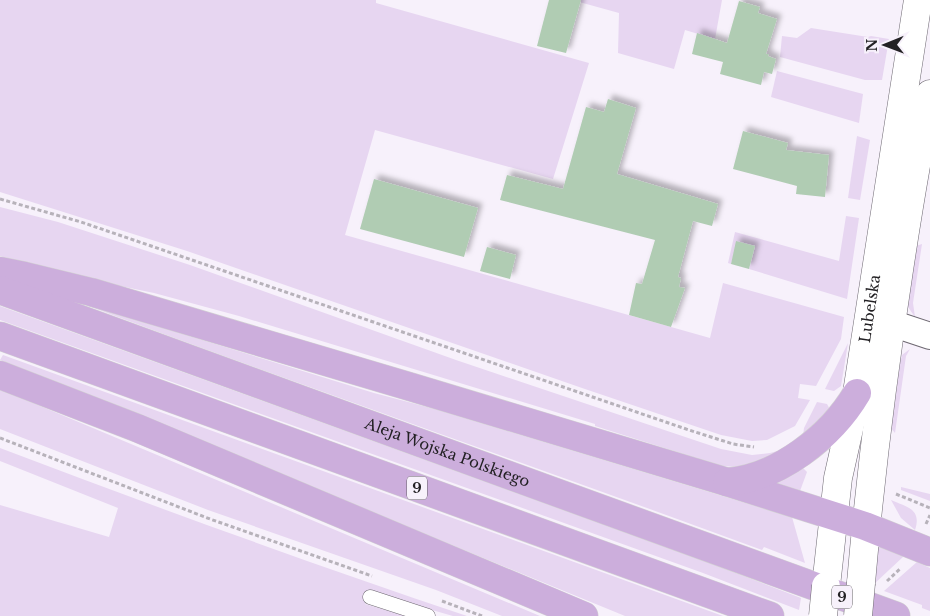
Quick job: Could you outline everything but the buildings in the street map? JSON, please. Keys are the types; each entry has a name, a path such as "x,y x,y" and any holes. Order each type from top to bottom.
{"main road":[{"path":"0,271 91,292 165,313 726,482 865,526 930,552"},
{"name":"Aleja Wojska Polskiego","path":"0,290 896,616"},
{"name":"9","path":"0,336 770,616"},
{"path":"0,375 137,428 584,616"},
{"path":"726,482 743,481 758,476 800,453 814,443 841,415 857,393"}],"street":[{"name":"Lubelska","path":"858,616 873,583 865,526 880,318 918,0"},
{"name":"Lubelska","path":"823,616 832,516 839,471 857,393 880,318 930,94"},
{"path":"880,318 930,336"}],"lane":[{"path":"370,597 428,616"}],"path":[{"path":"0,199 81,222 689,430 732,444 760,447"},
{"path":"0,438 210,519 376,578"},
{"path":"894,494 930,508"},
{"path":"873,583 904,565"},
{"path":"440,600 482,616"}],"shaded area":[{"path":"0,0 376,0 376,3 589,63 553,179 375,130 345,235 710,338 723,283 844,317 841,339 816,386 800,384 798,398 810,400 795,426 767,440 752,441 721,435 187,251 0,192"},
{"path":"572,0 722,0 715,39 685,30 674,69 618,53 619,13"},
{"path":"811,28 889,39 882,80 865,80 780,57 782,36 797,38"},
{"path":"777,71 863,94 859,123 771,97"},
{"path":"857,136 870,140 860,200 848,198"},
{"path":"0,207 58,222 190,265 456,360 721,449 752,455 781,450 764,462 737,467 721,466 595,426 595,424 239,316 154,293 52,272 0,256"},
{"path":"846,216 859,218 847,299 749,269 755,246 737,242 731,264 728,263 735,232 839,261"},
{"path":"922,244 913,303 915,317 908,307 908,302 916,246"},
{"path":"70,299 374,393 435,409 792,517 805,563 764,547 762,550"},
{"path":"0,306 705,561 801,598 799,610 703,573 0,320"},
{"path":"848,343 841,386 834,391 825,389"},
{"path":"910,349 906,356 895,433 891,428 900,363 902,355"},
{"path":"3,355 723,616 625,616 0,360"},
{"path":"0,389 540,616 502,616 436,590 208,510 0,429"},
{"path":"817,402 827,404 831,411 803,436 804,428"},
{"path":"0,448 116,492 467,616 453,616 369,592 365,604 406,616 0,616 0,505 109,537 118,508 0,461"},
{"path":"802,467 807,472 800,491 778,484 777,481"},
{"path":"901,487 930,494 930,501 901,490"},
{"path":"891,500 915,513 917,523 915,530 901,518"},
{"path":"880,547 904,556 874,584 876,549"},
{"path":"917,562 930,568 930,611 922,608 922,605 884,591"}]}
